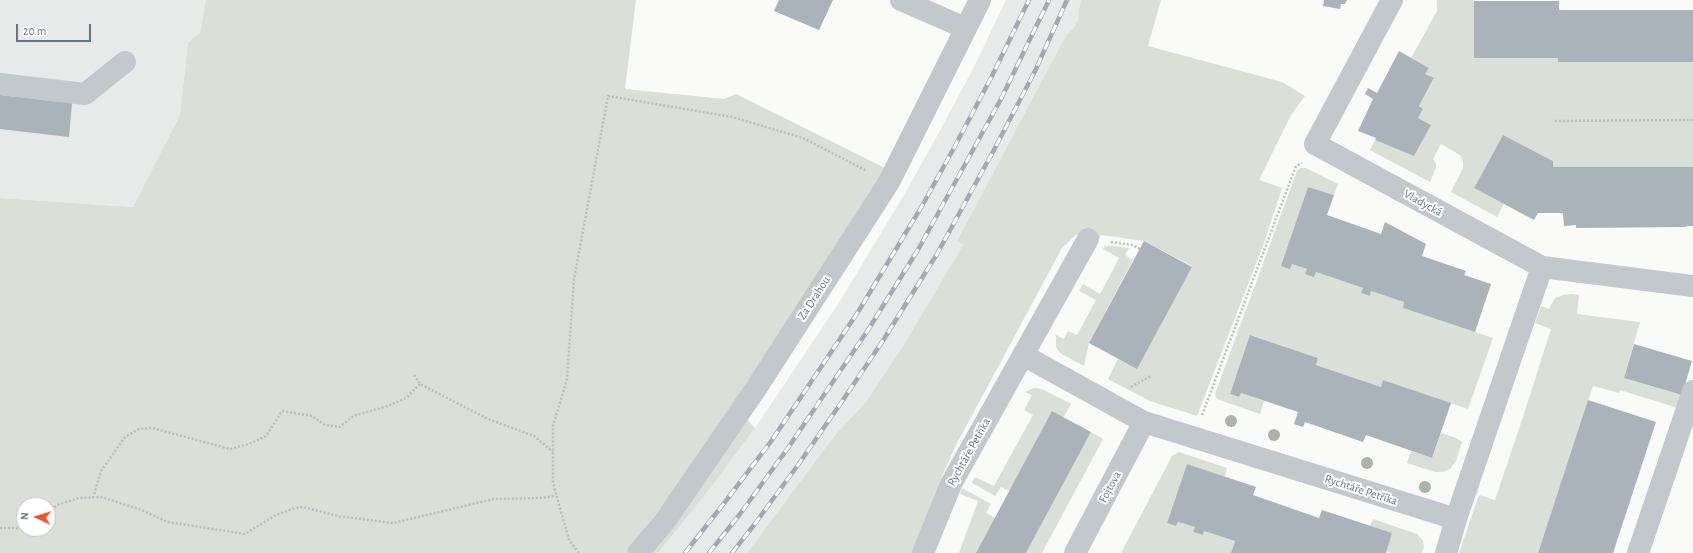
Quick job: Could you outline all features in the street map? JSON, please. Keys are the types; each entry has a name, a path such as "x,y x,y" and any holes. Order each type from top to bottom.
{"street":[{"path":"901,0 965,28"},
{"name":"Za Drahou","path":"638,553 665,521 757,387 889,182 980,0"},
{"name":"Vladycká","path":"1392,0 1315,144 1542,267 1693,286"},
{"path":"0,84 85,94 125,62"},
{"name":"Rychtáře Petříka","path":"923,553 951,484 1088,239"},
{"path":"1446,553 1456,519 1542,267"},
{"name":"Rychtáře Petříka","path":"1023,355 1144,422 1456,519"},
{"path":"1638,553 1693,391"},
{"name":"Fojtova","path":"1075,553 1144,422"}],"path":[{"path":"579,553 569,540 553,483 553,426 567,379 574,279 608,96 732,117 803,138 889,182"},
{"path":"1555,121 1693,120"},
{"path":"1200,421 1296,166 1304,161"},
{"path":"1110,241 1132,245 1140,249"},
{"path":"414,375 420,384 488,419 534,436 553,452"},
{"path":"1127,389 1151,376"},
{"path":"93,498 101,471 125,437 139,429 152,428 230,449 249,444 266,436 282,411 312,416 325,425 340,427 353,416 388,406 406,398 420,384"},
{"path":"56,506 79,498 101,497 139,509 173,524 245,534 276,516 295,508 303,507 338,516 393,523 494,499 556,496"},
{"path":"0,528 16,528"}],"shaded area":[{"path":"0,0 206,0 200,33 188,42 180,115 133,207 0,198"},
{"path":"206,0 636,0 625,89 724,99 736,94 885,168 754,373 665,503 626,553 0,553 0,198 133,207 180,115 188,42 200,33"},
{"path":"1006,0 1083,0 1079,8 1078,20 1073,29 1066,35 957,241 963,245 903,346 866,402 835,435 747,553 658,553 709,490 755,428 840,301 904,195 937,136 974,67"},
{"path":"1082,0 1161,0 1148,46 1282,82 1305,96 1291,115 1259,180 1282,188 1264,243 1197,416 1150,401 1108,379 1118,359 1137,368 1192,266 1144,241 1101,235 1097,243 1077,234 1062,248 955,447 912,553 747,553 835,435 866,402 903,346 963,245 957,241 1066,35 1073,29 1078,20 1079,8"},
{"path":"1437,0 1474,0 1474,58 1558,58 1693,62 1693,167 1553,167 1553,161 1503,135 1474,188 1504,204 1497,217 1451,192 1463,168 1463,162 1460,155 1441,144 1433,159 1436,164 1436,168 1430,182 1370,150 1375,140 1414,156 1431,125 1418,118 1423,109 1419,106 1434,79 1425,74 1429,68 1411,58 1437,11"},
{"path":"1301,168 1306,168 1338,184 1334,195 1308,187 1282,266 1290,268 1292,264 1307,269 1305,274 1316,272 1363,288 1361,293 1370,296 1371,291 1404,302 1403,308 1493,338 1468,409 1383,380 1381,387 1316,365 1318,358 1251,335 1230,394 1239,397 1241,393 1264,401 1260,414 1217,399 1215,394 1297,171"},
{"path":"1105,246 1129,248 1125,255 1133,260 1089,343 1084,366 1060,353 1056,347 1056,335 1064,339 1068,331 1077,335 1096,300 1079,291 1083,284 1100,294 1119,258 1103,249"},
{"path":"1571,294 1579,295 1577,314 1640,322 1624,378 1682,395 1678,408 1620,390 1619,393 1593,386 1538,553 1459,553 1479,495 1495,500 1524,414 1551,329 1535,323 1541,306 1549,309 1555,298"},
{"path":"1034,388 1042,389 1071,404 1063,418 1009,491 1001,487 995,496 972,483 975,477 994,486 1033,415 1024,410 1032,395 1025,392"},
{"path":"744,416 755,428 709,490 658,553 645,553"},
{"path":"1091,432 1103,439 1042,553 1026,553"},
{"path":"1441,433 1456,438 1462,442 1456,461 1450,469 1442,472 1435,472 1407,463 1411,451 1432,458"},
{"path":"1179,452 1227,468 1225,477 1187,464 1167,523 1176,526 1178,522 1195,527 1193,532 1203,535 1204,531 1235,541 1231,553 1121,553 1172,456"},
{"path":"962,488 991,504 986,513 995,518 976,553 959,553 978,501 960,494"},
{"path":"1373,519 1417,534 1423,541 1424,547 1422,553 1391,553 1386,551 1392,533 1370,526"}],"building":[{"path":"779,0 833,0 819,30 774,11"},
{"path":"1324,0 1347,0 1345,4 1341,4 1340,9 1323,6"},
{"path":"1474,1 1559,1 1559,10 1693,10 1693,62 1558,62 1558,58 1474,58"},
{"path":"1399,51 1429,68 1425,74 1434,78 1419,106 1423,109 1418,118 1431,125 1414,156 1375,140 1376,138 1358,131 1373,99 1365,94 1368,88 1377,93"},
{"path":"0,95 72,103 69,137 0,129"},
{"path":"1503,135 1553,161 1553,167 1693,167 1693,226 1576,228 1576,225 1564,226 1563,213 1538,213 1534,220 1474,188"},
{"path":"1308,187 1334,195 1327,215 1381,234 1385,222 1426,244 1422,256 1466,271 1464,275 1491,284 1475,332 1403,308 1404,302 1371,291 1370,296 1361,293 1363,288 1316,272 1314,277 1305,274 1307,269 1292,264 1290,269 1281,266"},
{"path":"1144,241 1192,267 1137,369 1089,343"},
{"path":"1250,335 1318,358 1316,365 1381,387 1383,380 1451,403 1432,458 1366,435 1363,442 1305,422 1303,427 1294,424 1298,412 1241,393 1239,397 1230,394"},
{"path":"1634,344 1692,361 1682,395 1624,378"},
{"path":"1588,400 1656,422 1613,553 1538,553"},
{"path":"1052,411 1091,432 1026,553 976,553"},
{"path":"1187,464 1256,487 1253,495 1319,518 1322,510 1392,533 1386,553 1231,553 1235,541 1204,531 1203,535 1193,532 1195,527 1178,522 1176,526 1167,523"}],"railway":[{"path":"685,553 772,440 858,312 922,206 955,146 992,76 1029,0"},
{"path":"709,553 740,514 788,448 868,330 919,248 1001,99 1049,0"},
{"path":"732,553 798,465 843,400 884,339 937,254 1035,71 1067,0"}]}
